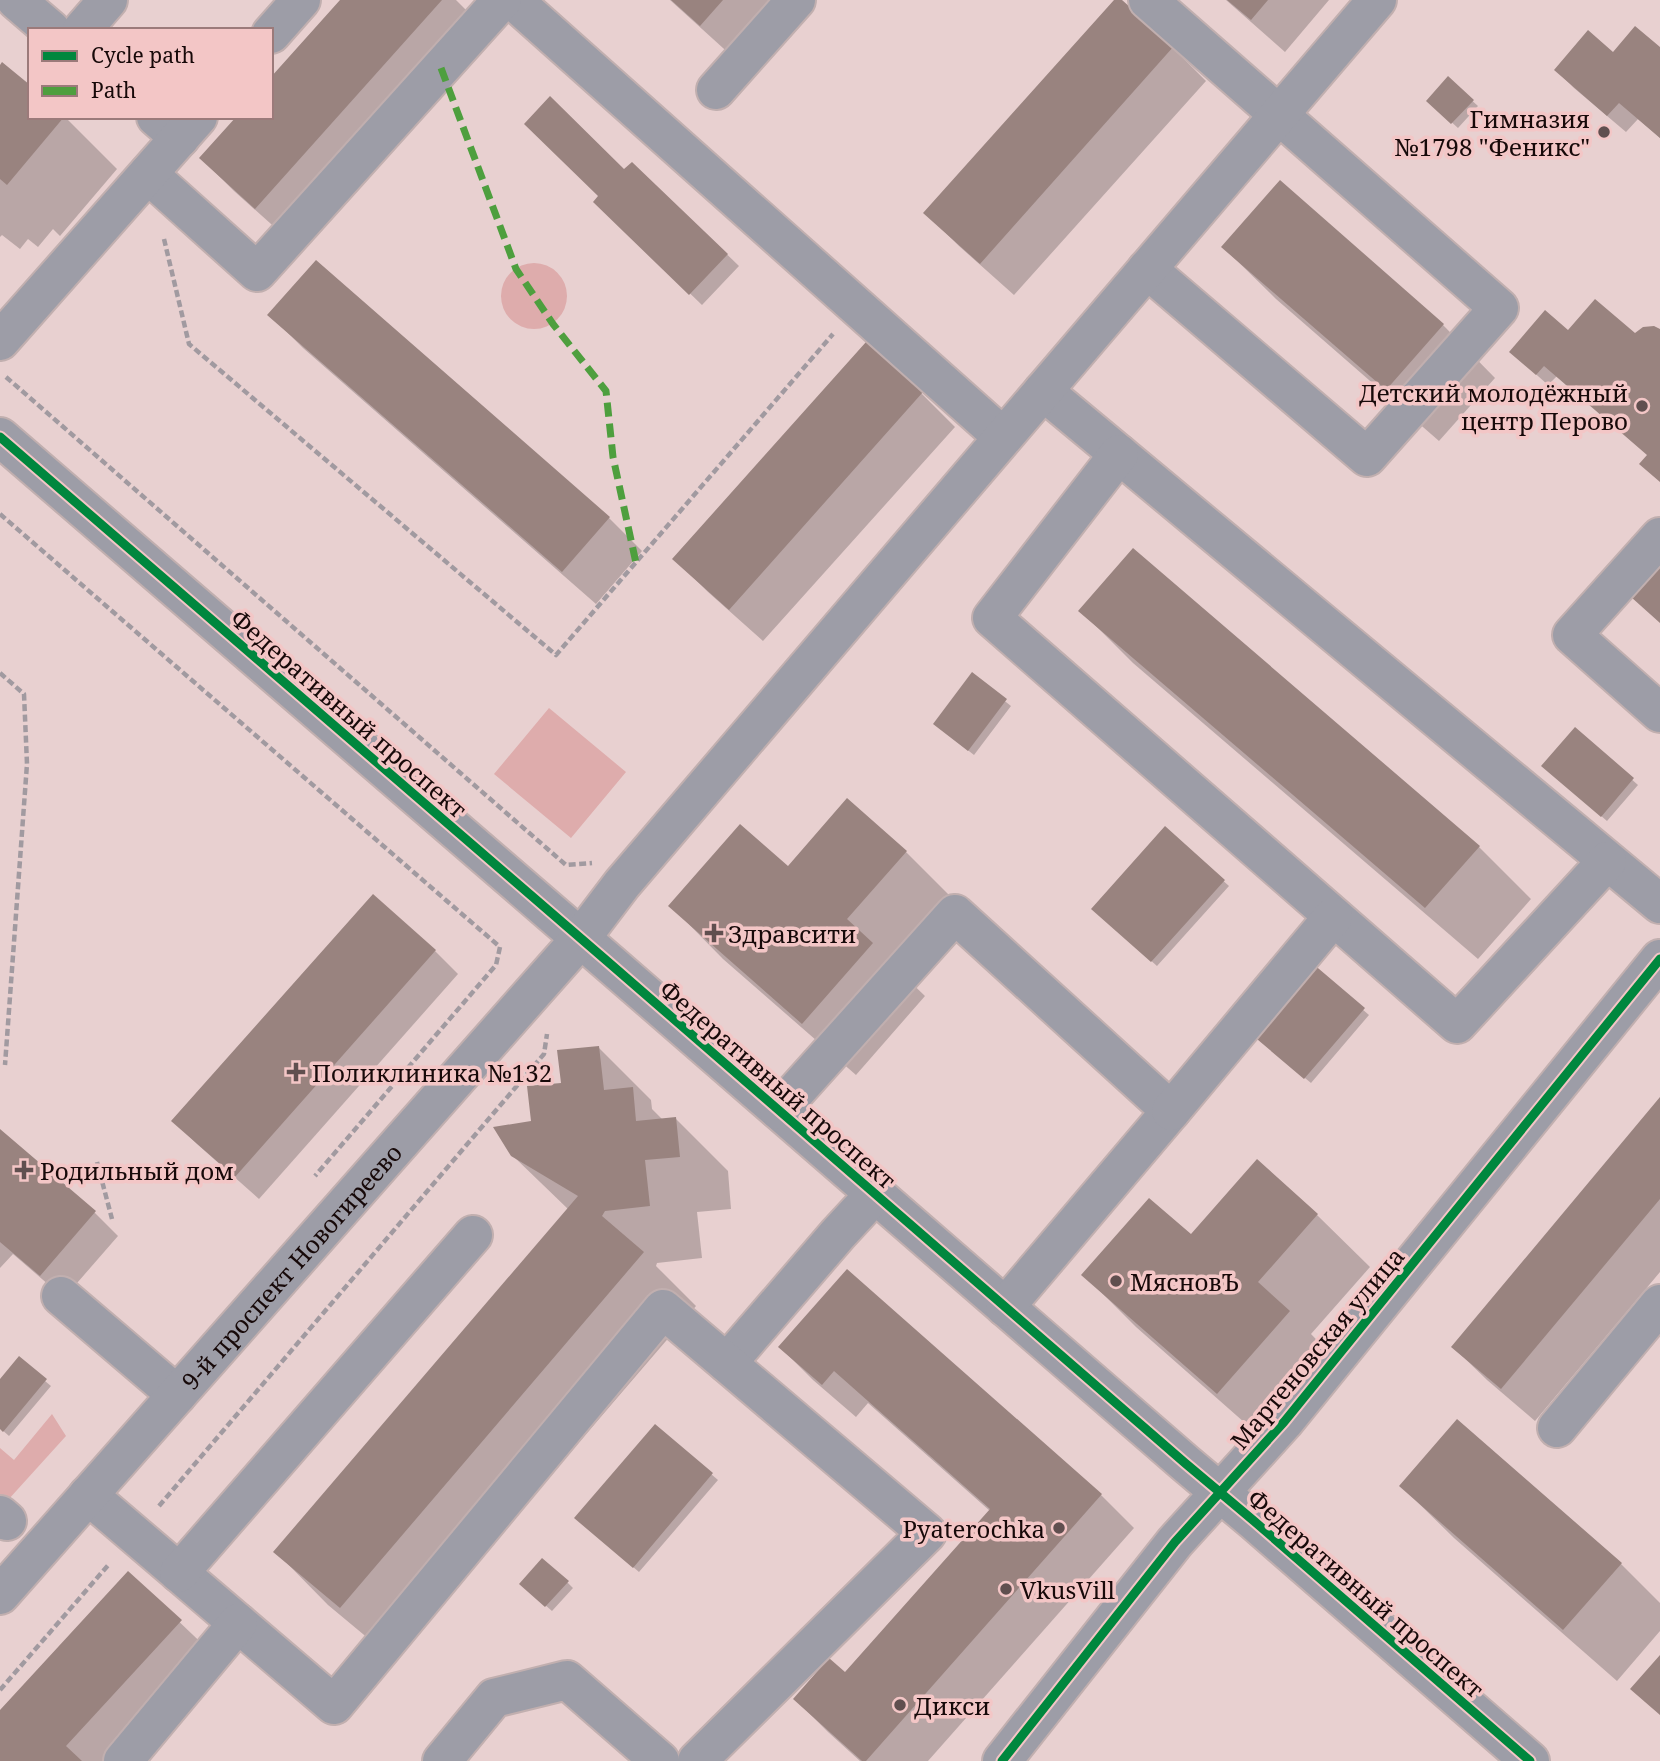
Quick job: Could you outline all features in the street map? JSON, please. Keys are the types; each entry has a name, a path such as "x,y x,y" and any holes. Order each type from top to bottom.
{"street":[{"path":"16,0 49,28"},
{"path":"84,28 108,0"},
{"path":"273,32 301,0"},
{"path":"148,174 257,272 502,0"},
{"path":"513,0 1003,437"},
{"path":"716,90 796,0"},
{"path":"1147,0 1499,308 1367,457 1147,270"},
{"name":"9-й проспект Новогиреево","path":"0,1595 581,938 622,884 1377,0"},
{"path":"0,341 148,174 178,124"},
{"path":"1043,391 1660,904"},
{"name":"Федеративный проспект","path":"0,437 1530,1761"},
{"path":"1119,454 992,618 1457,1024 1608,861"},
{"path":"1660,537 1572,635 1660,713"},
{"path":"779,1110 955,914 1171,1111"},
{"path":"1006,1307 1334,917"},
{"name":"Мартеновская улица","path":"1002,1761 1175,1542 1284,1422 1660,959"},
{"path":"727,1363 875,1194"},
{"path":"179,1573 473,1235"},
{"path":"61,1296 177,1395"},
{"path":"1557,1428 1660,1304"},
{"path":"88,1495 334,1705 663,1309 927,1533 697,1761"},
{"path":"123,1761 238,1623"},
{"path":"442,1761 494,1698 567,1680 660,1761"}],"path":[{"path":"148,174 189,344 556,655 857,307"},
{"path":"0,372 566,865 596,863"},
{"path":"0,514 500,947 496,965"},
{"path":"0,673 24,694 27,764 5,1065"},
{"path":"0,1690 544,1054 548,1028"},
{"path":"97,1162 112,1219"}],"shaded area":[{"path":"534,263 547,266 557,273 564,283 567,296 564,309 557,319 547,326 534,329 521,326 511,319 504,309 501,296 504,283 511,273 521,266"},
{"path":"549,708 626,772 571,838 494,774"},
{"path":"52,1414 66,1436 8,1500 0,1494 0,1448 14,1460"}],"building":[{"path":"340,0 442,0 255,209 199,158 234,119 273,119 273,75"},
{"path":"671,0 723,0 700,26"},
{"path":"1114,0 1122,0 1174,46 980,264 923,213"},
{"path":"1227,0 1268,0 1251,20"},
{"path":"1635,26 1660,47 1660,138 1619,103 1607,116 1554,70 1588,30 1613,52"},
{"path":"2,62 28,83 28,119 62,119 7,185 0,179"},
{"path":"1448,76 1474,100 1451,124 1426,101"},
{"path":"550,96 624,169 632,162 728,254 689,295 593,202 598,196 524,124"},
{"path":"1280,180 1444,324 1386,390 1221,247"},
{"path":"316,260 610,517 562,572 267,315"},
{"path":"1595,299 1635,333 1643,327 1654,326 1660,329 1660,482 1639,464 1647,455 1544,366 1536,375 1509,352 1545,310 1568,330"},
{"path":"866,342 923,392 729,610 672,559"},
{"path":"1133,548 1480,846 1425,908 1078,611"},
{"path":"1660,564 1660,623 1631,597"},
{"path":"972,672 1007,699 968,751 933,724"},
{"path":"1575,727 1634,778 1601,817 1541,766"},
{"path":"847,798 907,851 847,919 873,943 802,1024 668,906 740,824 788,866"},
{"path":"1165,826 1225,880 1151,962 1091,909"},
{"path":"373,894 436,950 235,1177 171,1121"},
{"path":"1312,963 1365,1008 1304,1079 1251,1034"},
{"path":"599,1046 604,1090 633,1087 636,1121 676,1117 680,1157 645,1160 650,1206 605,1211 602,1216 644,1252 340,1608 273,1552 578,1196 511,1156 493,1127 531,1121 527,1086 561,1083 557,1050"},
{"path":"1660,1097 1660,1199 1501,1389 1451,1347"},
{"name":"Родильный дом","path":"0,1129 96,1211 40,1276 0,1242"},
{"path":"1257,1159 1318,1214 1258,1282 1290,1311 1217,1394 1081,1275 1149,1198 1191,1234"},
{"path":"847,1269 1102,1494 866,1761 862,1761 793,1699 829,1658 845,1672 990,1509 834,1371 822,1385 778,1347"},
{"path":"19,1356 47,1379 3,1432 0,1429 0,1379"},
{"path":"1457,1419 1622,1563 1563,1630 1399,1486"},
{"path":"655,1424 713,1473 633,1568 574,1518"},
{"path":"542,1558 569,1581 545,1607 519,1584"},
{"path":"128,1571 182,1620 66,1746 82,1761 0,1761 0,1710"},
{"path":"1660,1655 1660,1715 1630,1689"}],"marked path":[{"path":"441,68 516,269 553,324 606,391 613,457 636,563"}],"cycle path":[{"path":"0,437 1530,1761"},
{"path":"1002,1761 1175,1542 1284,1422 1660,959"}],"place":[{"name":"Гимназия №1798 \"Феникс\"","path":"1604,132"},
{"name":"Детский молодёжный центр Перово","path":"1642,406"},
{"name":"Здравсити","path":"714,933"},
{"name":"Поликлиника №132","path":"296,1072"},
{"name":"Родильный дом","path":"24,1170"},
{"name":"МясновЪ","path":"1116,1281"},
{"name":"Pyaterochka","path":"1059,1528"},
{"name":"VkusVill","path":"1006,1589"},
{"name":"Дикси","path":"900,1705"}]}
